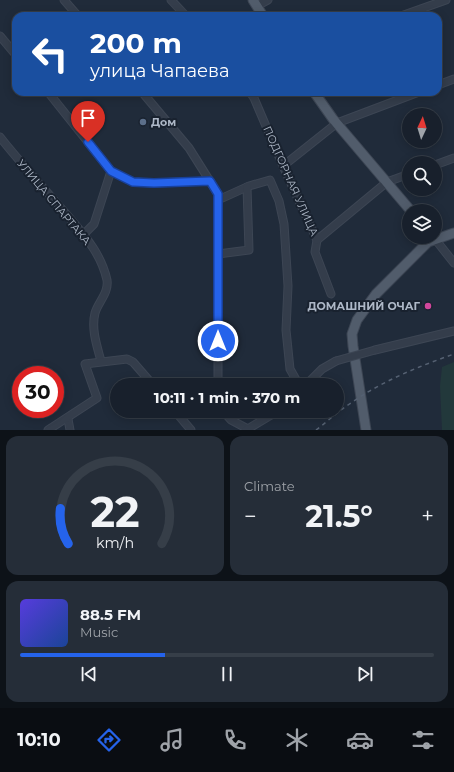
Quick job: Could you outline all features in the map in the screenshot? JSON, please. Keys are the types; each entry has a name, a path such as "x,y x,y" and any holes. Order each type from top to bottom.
{"main road":[{"path":"255,3 261,12"},
{"path":"317,96 337,123 405,204"},
{"path":"442,236 454,233"},
{"path":"366,430 352,334 357,320 376,294 426,244"}],"street":[{"path":"64,0 74,12"},
{"path":"171,0 182,12"},
{"path":"255,3 268,0"},
{"path":"412,12 446,0"},
{"path":"0,36 12,50"},
{"path":"442,84 454,79"},
{"path":"51,96 111,171 133,182 154,183 210,181"},
{"path":"145,96 189,148 218,194 218,378"},
{"name":"ПОДГОРНАЯ УЛИЦА","path":"253,96 282,166 317,240 315,252 331,294"},
{"path":"282,166 337,123 408,96"},
{"name":"УЛИЦА СПАРТАКА","path":"0,137 11,152 84,234 100,259 107,281 106,292 99,303 95,315 95,335 101,361"},
{"path":"442,162 454,158"},
{"path":"84,234 94,224 111,171"},
{"path":"317,240 387,182 402,177"},
{"path":"218,200 247,187 270,180 279,202 284,224 288,286 286,330 290,369 295,378"},
{"path":"218,254 249,250 247,187"},
{"path":"439,244 454,262"},
{"path":"313,378 322,369 336,361 454,330"},
{"path":"48,430 68,419 97,398 85,364 127,359 133,362 146,378"},
{"path":"181,418 191,430"},
{"path":"229,418 247,430 267,418"},
{"path":"68,419 70,430"}],"green space":[{"path":"454,362 454,430 442,430 440,386 442,367"}],"railway":[{"path":"316,430 344,408 373,389 426,364 454,354"}],"place":[{"name":"Дом","path":"143,122"},
{"name":"ДОМАШНИЙ ОЧАГ","path":"428,306"}],"route":[{"path":"88,142 111,171 133,182 154,183 210,181 218,194 218,341"}]}
